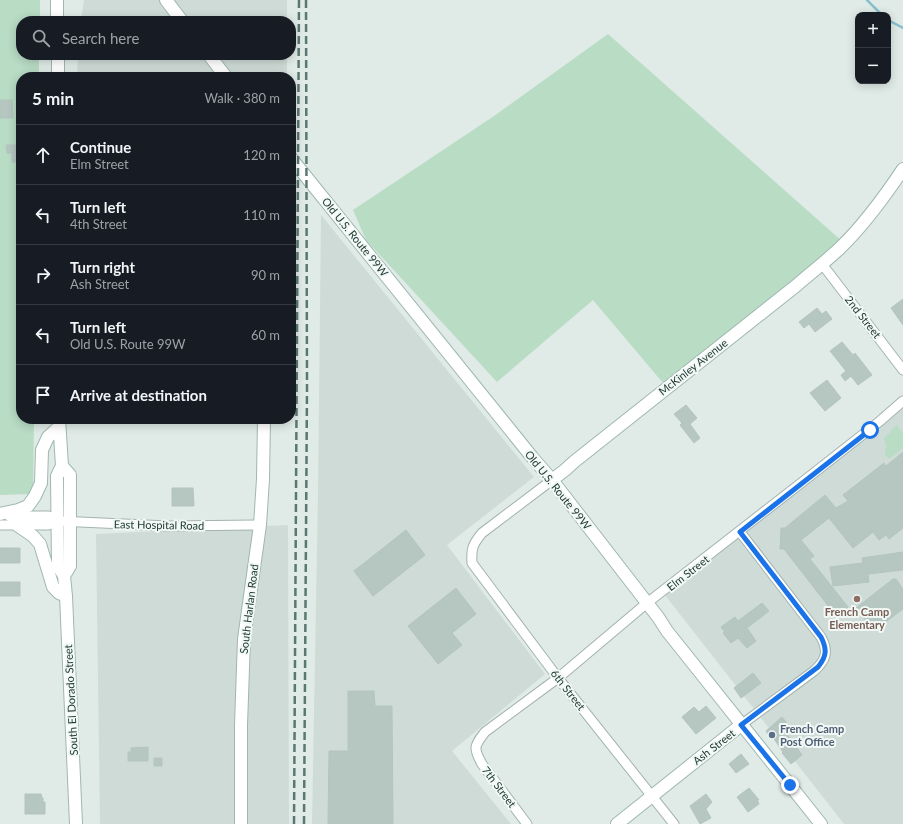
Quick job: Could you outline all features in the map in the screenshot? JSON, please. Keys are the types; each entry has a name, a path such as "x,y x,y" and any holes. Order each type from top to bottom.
{"main road":[{"path":"57,0 57,16"},
{"path":"166,0 178,16"},
{"path":"58,60 58,72"},
{"path":"213,60 222,72"},
{"name":"Old U.S. Route 99W","path":"296,164 552,480 667,631 723,700 742,727 761,748 821,824"},
{"name":"McKinley Avenue","path":"552,480 822,264 840,248 867,217 903,169"},
{"path":"0,515 28,506 35,496 41,483 42,450 48,437 58,424"},
{"name":"South El Dorado Street","path":"59,424 62,466 57,476 58,566 64,576 66,596 76,824"},
{"name":"South Harlan Road","path":"241,824 241,725 244,639 260,525 263,479 264,424"},
{"name":"South El Dorado Street","path":"62,466 70,475 71,522 70,566 64,576"},
{"path":"17,525 33,536 40,544 53,587 66,596"},
{"name":"Ash Street","path":"617,824 653,798 742,727"},
{"name":"Ash Street","path":"624,824 653,798"}],"street":[{"name":"2nd Street","path":"822,264 903,370"},
{"name":"Elm Street","path":"476,747 477,742 485,732 558,678 647,603 740,532 903,401"},
{"name":"McKinley Avenue","path":"471,551 474,543 482,533 552,480"},
{"path":"0,515 49,516 58,521"},
{"name":"East Hospital Road","path":"58,521 168,526 260,525"},
{"path":"0,525 49,525 58,521"},
{"name":"Ash Street","path":"740,532 821,637 826,647 824,660 814,671 742,727"},
{"name":"6th Street","path":"471,551 472,563 558,678 674,824"},
{"name":"7th Street","path":"476,747 477,756 482,764 527,824"}],"shaded area":[{"path":"84,0 287,0 287,16 82,16"},
{"path":"78,60 287,60 287,72 77,72"},
{"path":"321,215 534,477 447,545 545,674 452,751 511,824 312,824"},
{"path":"903,408 903,824 844,824 661,590 817,469"},
{"path":"288,525 289,824 100,824 96,534"}],"green space":[{"path":"0,0 40,0 40,16 16,16 16,60 39,60 39,72 16,72 16,424 34,424 33,494 0,495"},
{"path":"608,34 843,242 663,383 593,300 497,382 366,240 353,210 494,116"},
{"path":"897,425 903,434 903,448 889,459 885,455 886,445 884,439"}],"building":[{"path":"0,100 12,100 13,118 0,118"},
{"path":"6,145 16,145 16,162 12,162 12,153 7,153"},
{"path":"903,299 903,325 891,308"},
{"path":"817,308 822,314 826,311 832,319 815,332 809,324 804,328 799,322"},
{"path":"842,342 853,355 855,353 872,375 858,385 851,376 845,381 841,375 846,371 830,351"},
{"path":"827,380 841,398 825,411 810,393"},
{"path":"686,405 697,418 690,424 700,438 694,443 680,425 682,423 674,414"},
{"path":"903,452 903,528 889,539 886,535 879,540 873,532 853,548 829,518 801,540 814,556 810,559 848,607 836,616 784,549 780,549 781,528 785,528 825,495 836,508 848,501 843,495 884,463 886,466"},
{"path":"172,488 193,488 194,506 172,506"},
{"path":"406,530 425,555 373,596 354,571"},
{"path":"0,548 20,548 20,563 0,563"},
{"path":"903,552 903,570 868,574 869,582 833,586 830,567 863,563 862,558"},
{"path":"893,579 896,579 903,589 903,609 883,624 882,621 872,629 856,608"},
{"path":"0,582 20,582 20,596 0,596"},
{"path":"456,588 476,614 452,633 462,645 438,664 408,626"},
{"path":"762,603 769,611 747,628 756,641 747,648 738,638 731,643 723,633 725,632 721,627 735,617 738,621"},
{"path":"753,673 761,683 741,698 734,688"},
{"path":"348,691 374,691 375,706 392,706 393,824 328,824 329,751 348,751"},
{"path":"706,706 716,718 696,734 682,717 694,707 699,712"},
{"path":"782,717 787,723 781,726 802,755 791,764 782,753 783,752 770,733 768,734 766,731"},
{"path":"148,747 148,761 128,761 128,752 131,752 131,748"},
{"path":"741,754 749,764 736,773 729,764"},
{"path":"154,758 162,758 162,766 154,766"},
{"path":"749,788 759,800 757,800 759,804 748,812 737,797"},
{"path":"25,794 41,794 43,802 45,802 45,814 25,814"},
{"path":"706,794 712,802 706,809 711,818 700,824 690,806"}],"waterway":[{"path":"867,0 879,12"},
{"path":"891,22 903,28"}],"railway":[{"path":"294,824 299,0"},
{"path":"304,824 307,387 306,0"}],"place":[{"name":"French Camp Elementary","path":"857,599"},
{"name":"French Camp Post Office","path":"772,735"}],"route":[{"path":"790,785 741,725 814,671 824,660 826,647 821,637 740,532 870,430"}]}
